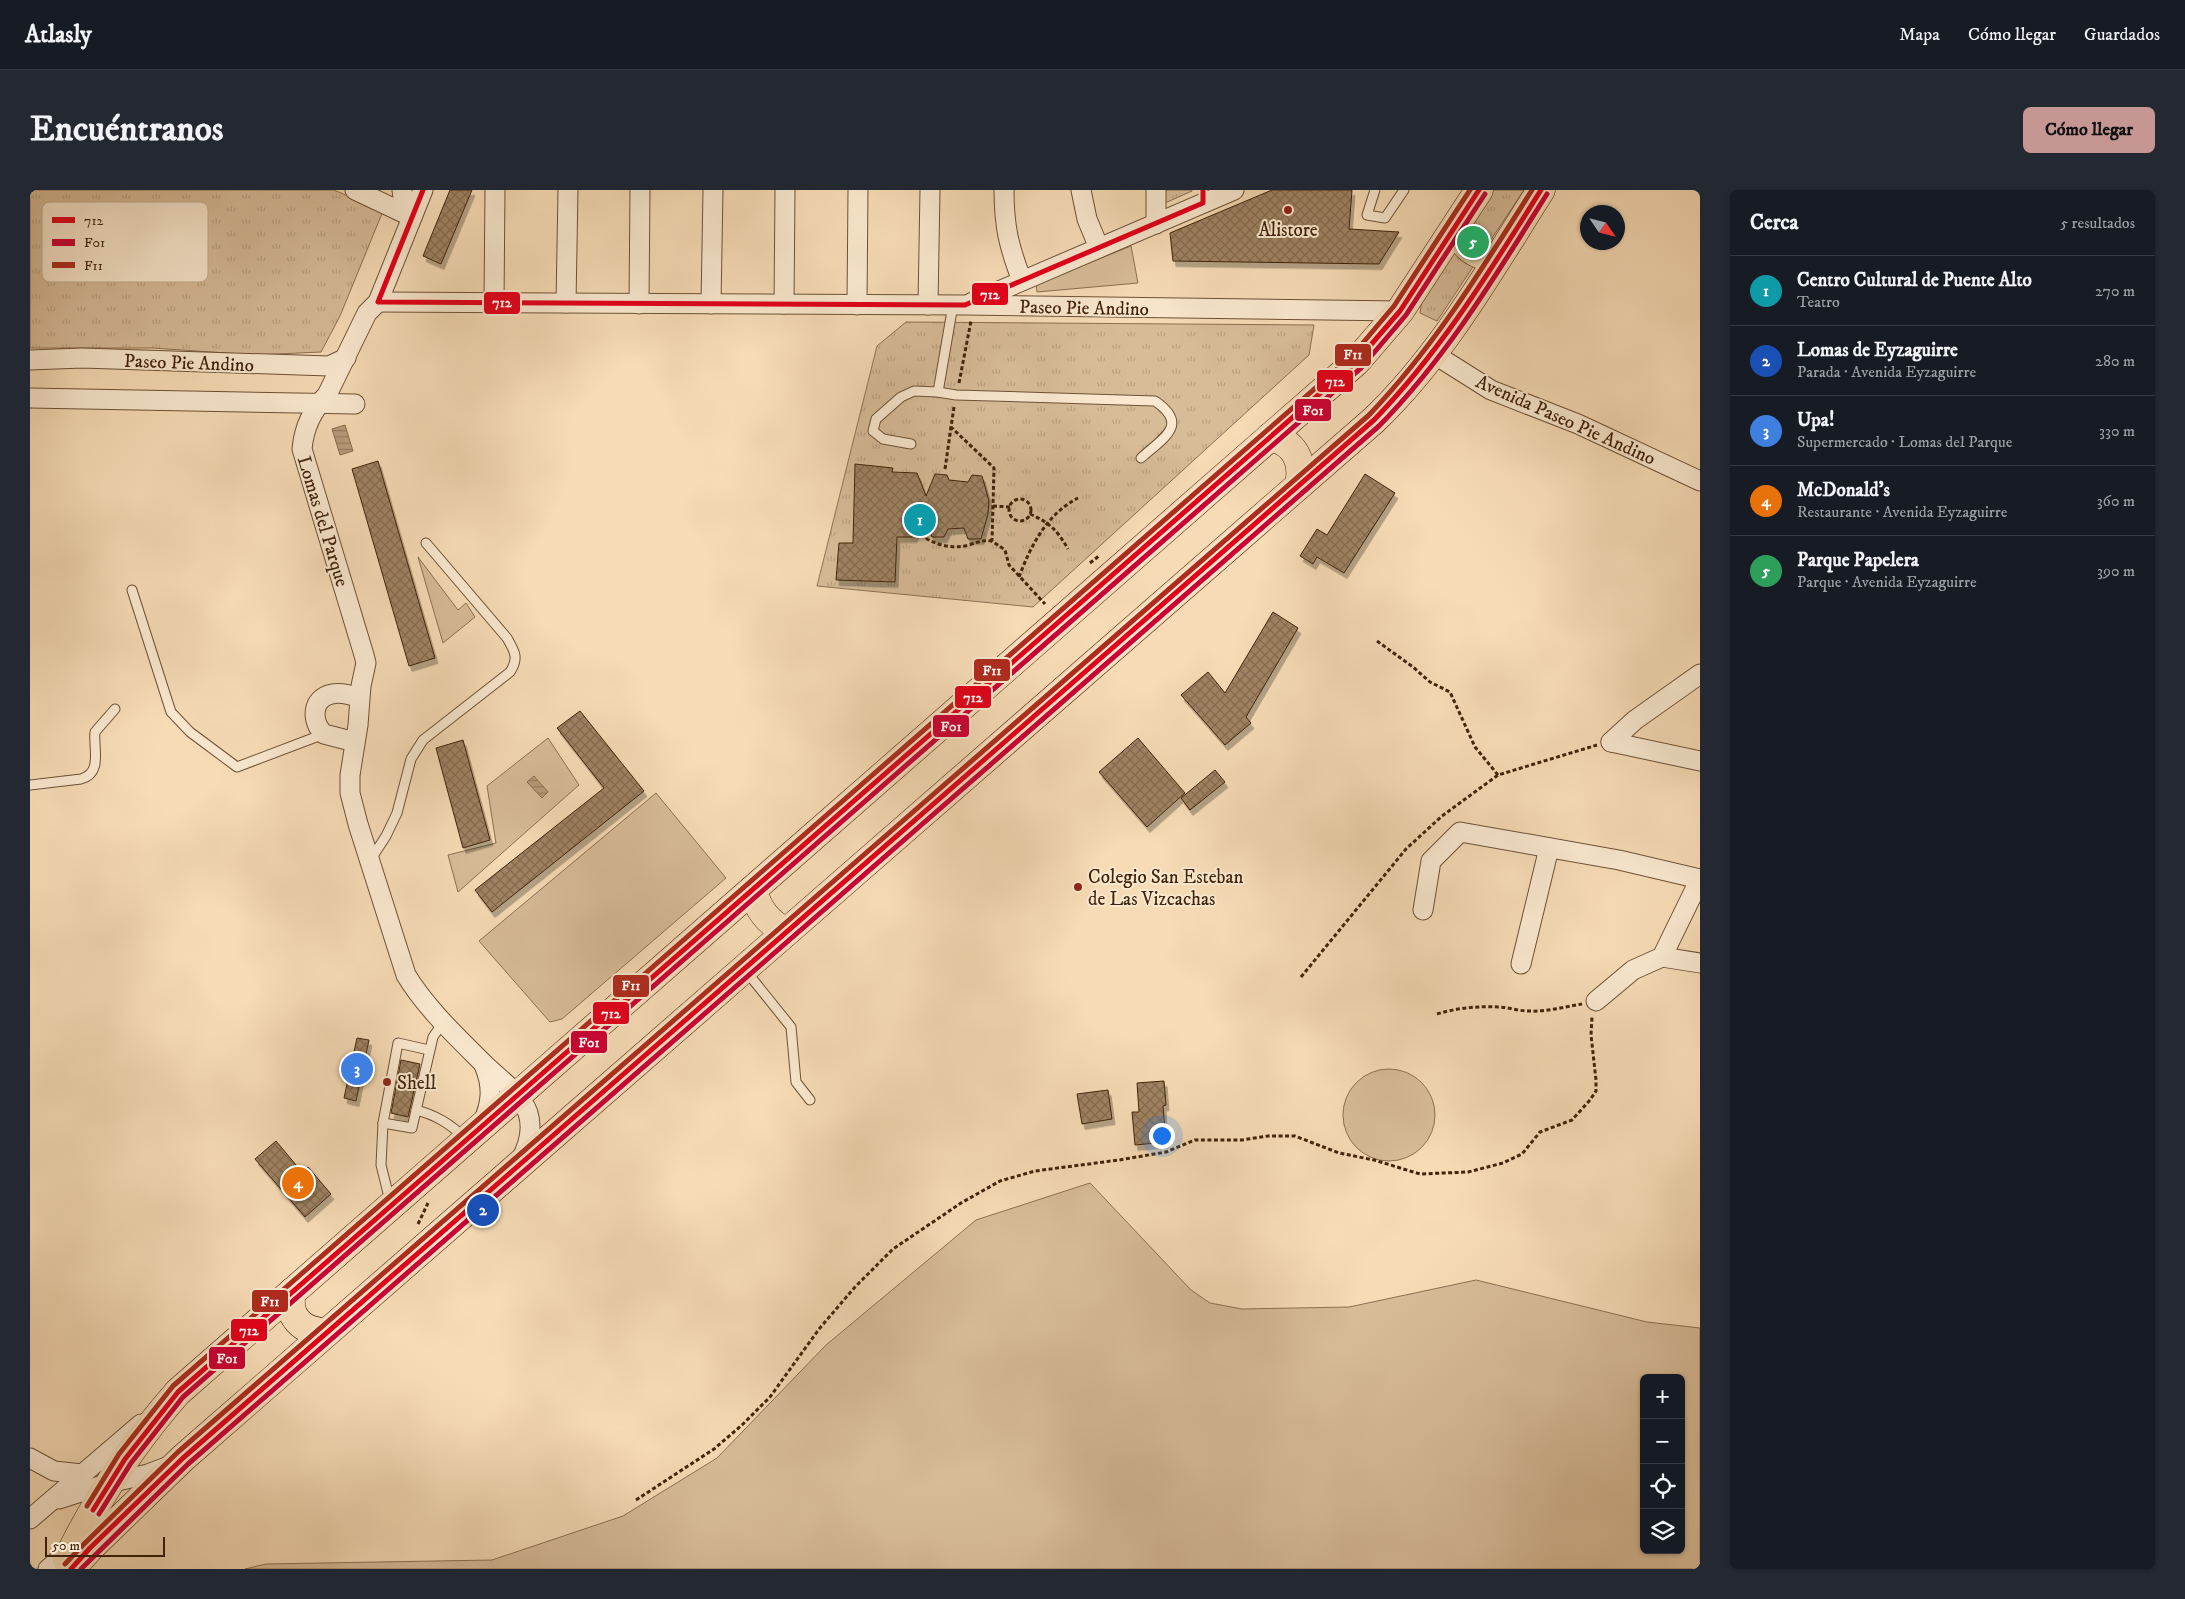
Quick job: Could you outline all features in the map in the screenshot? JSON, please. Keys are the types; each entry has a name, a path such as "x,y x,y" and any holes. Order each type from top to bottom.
{"main road":[{"path":"69,1562 109,1483 141,1436 178,1392 1356,362 1400,311 1479,190"},
{"path":"69,1562 104,1534 183,1458 326,1332 1397,398 1434,354 1541,190"},
{"path":"1456,227 1462,242 1474,252 1489,257 1498,257"},
{"path":"1270,437 1284,442 1294,451 1301,467 1299,485"},
{"path":"753,890 756,904 764,915 774,925 786,932"},
{"path":"292,1292 290,1305 298,1323 313,1331 326,1332"}],"street":[{"path":"355,190 412,217"},
{"path":"402,190 404,206 412,217"},
{"name":"Lomas del Parque","path":"423,190 378,302 367,313 327,395 319,404 303,434 302,448 363,646 366,663 359,698 358,725 350,775 350,793 358,824 406,974 418,994 483,1064 517,1096 528,1113 530,1122 528,1140 518,1165"},
{"path":"494,303 496,190"},
{"path":"566,303 568,190"},
{"path":"639,304 640,190"},
{"path":"711,304 713,190"},
{"path":"784,304 785,190"},
{"path":"857,305 858,190"},
{"path":"928,305 930,190"},
{"path":"1004,190 1004,221 1007,240 1022,281"},
{"path":"1081,190 1087,219 1099,248"},
{"path":"1156,190 1156,224"},
{"path":"964,305 1156,224 1203,197 1234,190"},
{"name":"Paseo Pie Andino","path":"378,302 964,305 1400,311"},
{"name":"Avenida Paseo Pie Andino","path":"1434,354 1491,390 1578,424 1700,481"},
{"name":"Paseo Pie Andino","path":"30,360 82,358 329,366 346,358"},
{"path":"30,398 355,404"},
{"path":"1611,742 1635,720 1700,674"},
{"path":"355,742 324,734 315,722 316,707 320,700 334,693 359,698"},
{"path":"1611,742 1700,761"},
{"path":"1422,910 1431,861 1460,832 1619,860 1700,879 1662,957"},
{"path":"1521,964 1549,848"},
{"path":"1596,1001 1633,970 1662,957 1700,963"},
{"name":"Lomas del Parque","path":"474,1133 488,1111 491,1094 490,1078 483,1064"},
{"path":"30,1519 178,1392"},
{"path":"30,1458 54,1471 82,1474"},
{"path":"48,1503 109,1483 148,1474 183,1458"},
{"path":"48,1569 69,1562"}],"lane":[{"path":"1375,190 1367,215 1385,218 1404,190"},
{"path":"938,392 964,305"},
{"path":"911,444 883,439 873,430 876,419 890,405 914,391 956,395 1155,401 1167,410 1172,422 1170,432 1141,458"},
{"path":"371,860 386,836 397,813 411,759 424,740 510,672 516,661 516,654 507,638 426,543"},
{"path":"132,590 171,712 190,732 237,768 324,734"},
{"path":"30,785 81,779 89,776 95,765 95,732 99,725 115,709"},
{"path":"744,968 791,1027 796,1082 810,1100"},
{"path":"383,1123 412,1128 432,1037 444,1021"},
{"path":"391,1206 381,1165 383,1123 398,1043 429,1050"},
{"path":"416,1110 474,1133"}],"path":[{"path":"944,469 956,395 964,305"},
{"path":"951,426 994,468 992,541"},
{"path":"1019,577 1027,554 1048,522 1068,503 1078,498"},
{"path":"993,506 1010,506 1018,500 1026,501 1030,507 1030,514 1023,520 1017,520 1010,513 1010,506"},
{"path":"1030,514 1048,522 1061,536 1068,549"},
{"path":"920,529 924,530 927,539 939,545 958,547 984,540 992,541 1005,550 1009,565 1044,605 1050,599"},
{"path":"1088,566 1099,556"},
{"path":"1377,641 1414,667 1430,682 1450,692 1475,747 1498,775"},
{"path":"1301,977 1406,849 1442,816 1498,775 1611,742"},
{"path":"636,1500 714,1449 742,1425 770,1397 819,1329 849,1294 893,1249 961,1203 1000,1181 1035,1171 1166,1152 1195,1140 1242,1140 1268,1136 1295,1136 1338,1153 1374,1160 1420,1174 1468,1172 1503,1163 1522,1154 1540,1132 1572,1120 1583,1111 1596,1091 1596,1066 1590,1023 1596,1001 1556,1009 1528,1011 1499,1007 1477,1007 1437,1014"},
{"path":"420,1251 411,1237 436,1188 423,1178"}],"green space":[{"path":"30,190 334,190 383,211 340,316 321,352 256,355 152,348 30,348"},
{"path":"1163,190 1192,190 1192,191 1165,203"},
{"path":"1490,190 1524,190 1437,321 1420,313 1423,294"},
{"path":"1131,246 1138,283 1037,292 1036,284"},
{"path":"906,322 1314,325 1309,355 1033,607 817,586 877,346"},
{"path":"418,557 458,610 466,603 475,617 443,643"},
{"path":"548,738 579,785 458,892 448,855 496,843 487,786"},
{"path":"656,793 726,878 562,1019 550,1022 479,941"},
{"path":"1389,1069 1407,1073 1421,1083 1431,1097 1435,1115 1431,1133 1421,1147 1407,1157 1389,1161 1371,1157 1357,1147 1347,1133 1343,1115 1347,1097 1357,1083 1371,1073"},
{"path":"1090,1183 1191,1290 1210,1303 1242,1309 1349,1307 1476,1280 1647,1322 1700,1328 1700,1569 245,1569 266,1564 492,1560 623,1516 717,1458 826,1345 976,1220"}],"shaded area":[{"path":"345,425 353,451 340,455 332,429"},
{"path":"534,776 548,792 542,798 527,782"}],"building":[{"path":"450,190 472,190 441,264 423,256"},
{"name":"Alistore","path":"1272,190 1352,190 1349,229 1399,232 1379,264 1173,261 1170,233"},
{"path":"378,461 435,658 409,666 352,469"},
{"path":"855,464 893,468 892,472 917,473 926,496 935,474 947,475 949,480 968,482 972,475 982,476 989,501 988,514 981,539 968,539 964,528 948,529 944,537 932,537 922,514 914,537 897,537 895,582 836,580 839,543 853,543"},
{"path":"1365,474 1395,493 1344,573 1317,557 1313,564 1300,556 1317,529 1327,535"},
{"path":"1273,612 1298,628 1246,717 1251,723 1225,745 1181,695 1208,672 1225,693"},
{"path":"580,711 644,791 492,912 475,890 604,788 557,728"},
{"path":"1138,738 1185,793 1147,827 1099,772"},
{"path":"463,740 490,840 463,848 436,748"},
{"path":"1215,770 1225,782 1190,810 1181,798"},
{"path":"357,1038 369,1040 356,1101 344,1098"},
{"path":"401,1060 420,1064 408,1117 391,1113"},
{"path":"1164,1081 1166,1105 1163,1106 1166,1142 1135,1145 1132,1112 1139,1112 1137,1083"},
{"path":"1108,1090 1112,1119 1082,1124 1077,1094"},
{"path":"276,1141 302,1172 308,1167 331,1194 305,1217 255,1159"}],"transit line":[{"name":"712","path":"423,190 378,302 965,305 1203,203 1203,190"},
{"name":"F11","path":"87,1506 119,1454 173,1386 1351,357 1394,306 1470,190"},
{"name":"712","path":"93,1510 125,1459 178,1392 1356,362 1400,311 1479,190"},
{"name":"F11","path":"65,1564 178,1452 1369,415 1393,389 1436,335 1476,278 1532,190"},
{"name":"712","path":"71,1569 90,1548 183,1458 1374,420 1421,366 1464,310 1541,190"},
{"name":"F01","path":"99,1514 131,1463 183,1397 1361,368 1406,315 1485,194"},
{"name":"F01","path":"81,1569 188,1464 1379,426 1404,400 1449,344 1547,194"}],"place":[{"name":"Alistore","path":"1288,210"},
{"name":"Parque Papelera","path":"1473,242"},
{"name":"Centro Cultural de Puente Alto","path":"920,520"},
{"name":"Colegio San Esteban de Las Vizcachas","path":"1078,887"},
{"name":"Upa!","path":"357,1069"},
{"name":"Shell","path":"387,1082"},
{"name":"McDonald's","path":"298,1183"},
{"name":"Lomas de Eyzaguirre","path":"483,1210"}]}
